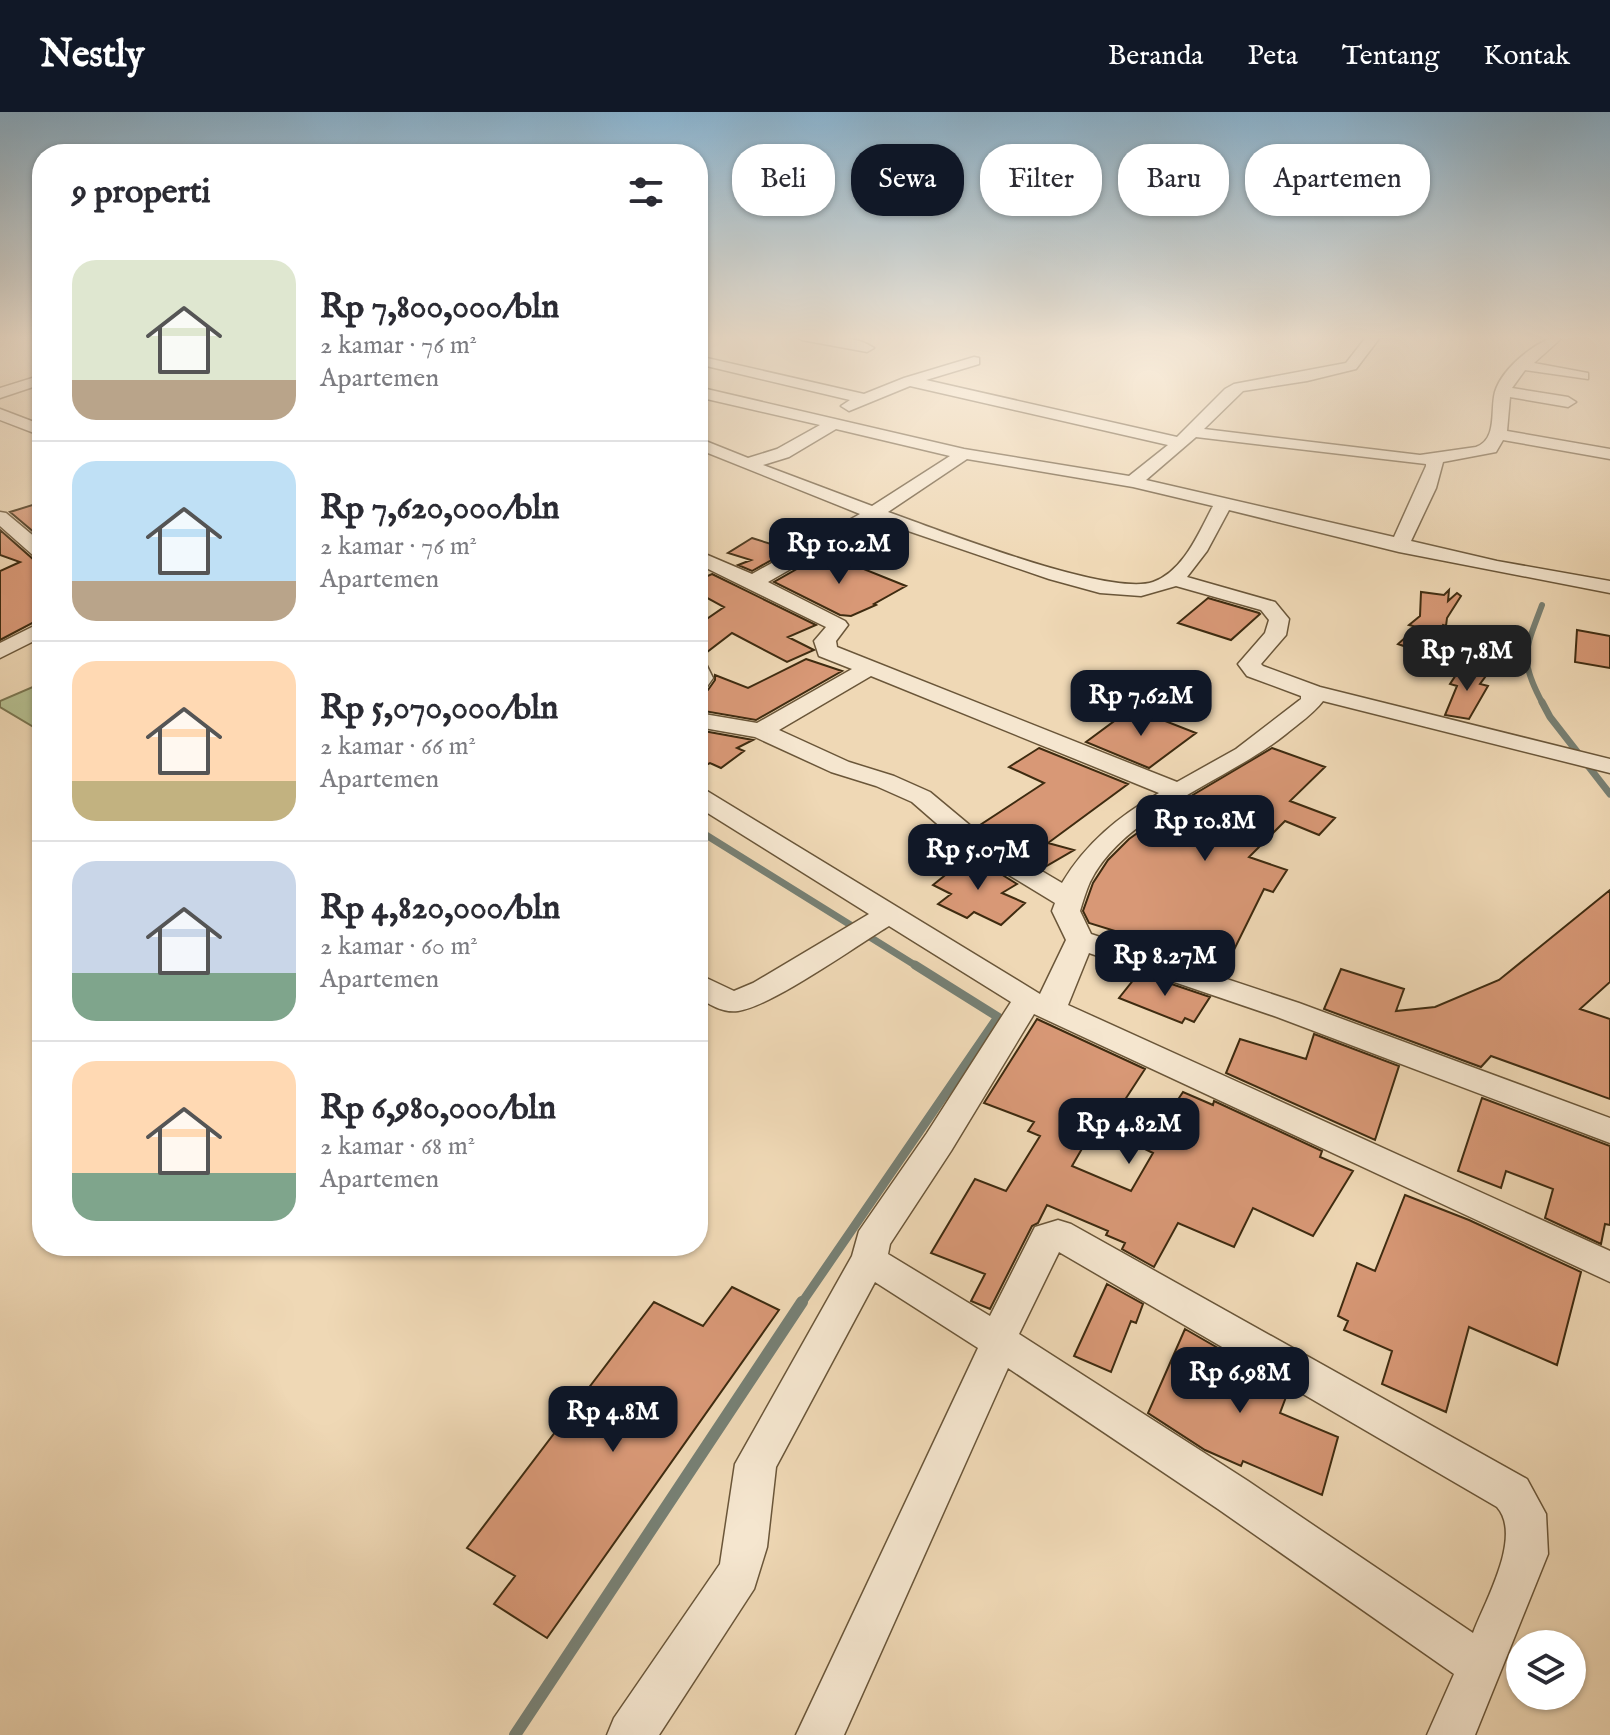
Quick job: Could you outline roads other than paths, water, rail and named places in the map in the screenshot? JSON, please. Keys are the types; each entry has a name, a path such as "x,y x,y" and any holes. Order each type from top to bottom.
{"street":[{"path":"782,412 964,454 1133,482 1399,546 1610,587"},
{"path":"747,464 783,453 843,412"},
{"path":"1059,412 1187,438 1435,460 1490,448 1498,434 1501,412"},
{"path":"1133,482 1214,412"},
{"path":"0,414 32,427"},
{"path":"1498,434 1610,454"},
{"path":"708,447 872,515 1037,568 1094,584 1135,591 1158,587 1174,579 1189,562 1223,503"},
{"path":"753,582 872,515 964,454"},
{"path":"1399,546 1418,501 1434,476 1437,467 1435,460"},
{"path":"0,517 32,544"},
{"path":"708,562 838,625 825,641 827,651 1177,791"},
{"path":"1174,579 1268,606 1279,619 1275,635 1249,664 1255,671 1312,692 1610,766"},
{"path":"1120,608 1135,591"},
{"path":"0,652 32,634"},
{"path":"761,731 869,668"},
{"path":"631,1735 739,1574 748,1544 751,1489 756,1464 870,1257 872,1241 939,1142 1040,1004 1070,970 1080,940 1066,911 1071,888 1094,852 1177,791 1245,753 1312,701 1312,692"},
{"path":"708,722 761,731 840,767 921,797 975,843 1069,899"},
{"path":"708,803 881,919 1040,1004 1610,1267"},
{"path":"708,990 725,1000 737,1001 763,990 881,919"},
{"path":"1080,940 1288,1010 1610,1131"},
{"path":"820,1735 998,1341 1048,1237 1058,1234 1512,1493 1523,1507 1528,1537 1526,1554 1451,1735"},
{"path":"870,1257 875,1264 1233,1495 1482,1666"}],"waterway":[{"path":"1542,605 1527,654 1530,676 1542,702"},
{"path":"1542,702 1550,717 1610,794"},
{"path":"708,836 918,967"},
{"path":"801,1304 998,1017 915,965"},
{"path":"515,1735 802,1302"}]}
